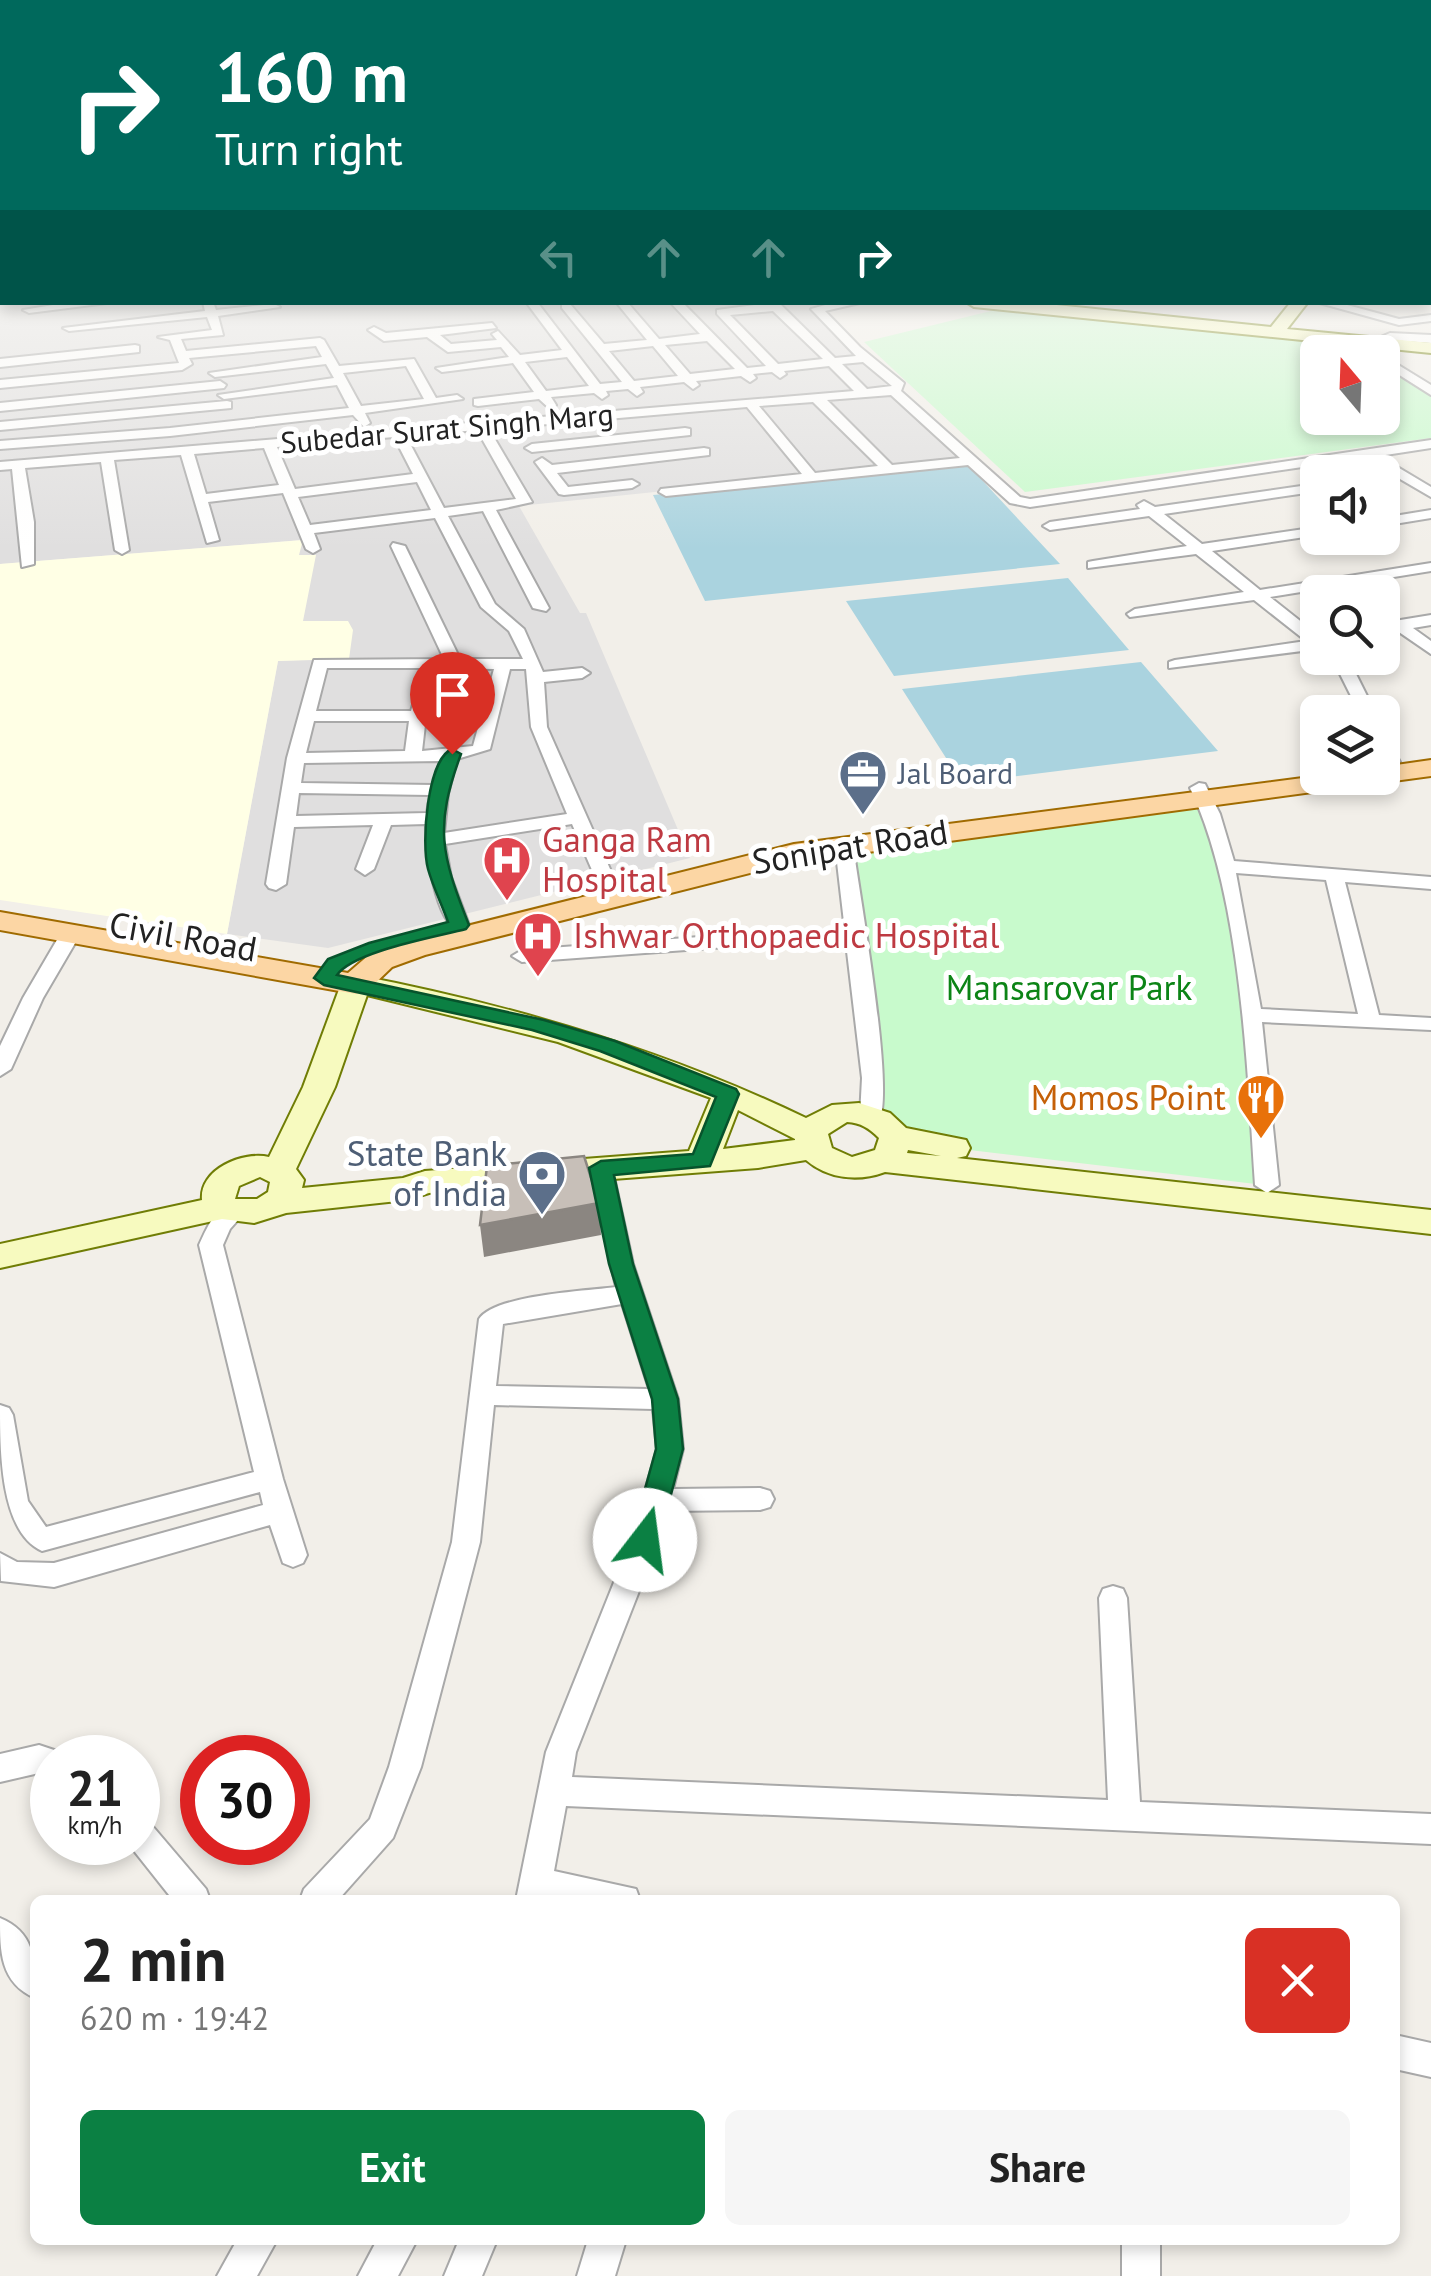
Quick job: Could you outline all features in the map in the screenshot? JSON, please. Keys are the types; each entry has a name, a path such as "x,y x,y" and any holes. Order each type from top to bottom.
{"main road":[{"path":"1400,344 1431,341"},
{"path":"1400,760 1431,757"},
{"path":"1400,763 1431,768"},
{"name":"Sonipat Road","path":"1203,794 1300,775"},
{"name":"Sonipat Road","path":"345,973 610,890 782,842 1300,784"},
{"name":"Sonipat Road","path":"345,973 376,947 459,925 610,890 959,824"},
{"name":"Civil Road","path":"0,907 345,973"},
{"name":"Civil Road","path":"0,921 345,973"},
{"path":"345,973 607,1046 817,1132"},
{"path":"345,973 550,1011 817,1132"},
{"path":"0,1235 225,1202 253,1213 276,1180 319,1088 345,973"},
{"path":"702,1161 728,1094"},
{"path":"276,1180 407,1188 425,1182 702,1161 817,1132 846,1112 883,1138 927,1145 1431,1204"},
{"path":"817,1132 818,1156 840,1167 854,1168 883,1138"},
{"path":"883,1138 1431,1222"},
{"path":"0,1256 225,1202"}],"street":[{"path":"70,336 79,376"},
{"path":"119,336 122,343"},
{"path":"165,336 195,336"},
{"path":"435,336 448,348 505,343"},
{"path":"500,336 562,420"},
{"path":"557,336 618,415"},
{"path":"591,336 653,412"},
{"path":"652,336 712,406"},
{"path":"744,336 889,470"},
{"path":"805,336 865,394"},
{"path":"845,336 900,386 894,391 1021,502 1300,465"},
{"path":"601,348 709,337 773,401"},
{"path":"0,384 182,366 186,364 175,339"},
{"path":"182,355 320,342 370,436"},
{"path":"0,364 135,349"},
{"path":"207,352 235,425"},
{"path":"442,368 570,353"},
{"path":"478,402 867,358"},
{"path":"0,426 335,370 410,362 432,402"},
{"path":"1400,369 1431,390"},
{"path":"0,407 222,389 335,370"},
{"path":"1410,377 1431,374"},
{"path":"500,384 532,380"},
{"name":"Subedar Surat Singh Marg","path":"0,466 894,391"},
{"path":"0,445 235,425 457,399"},
{"path":"750,403 811,477"},
{"path":"669,410 717,469"},
{"path":"515,424 564,492 632,484"},
{"path":"305,530 526,500 481,426"},
{"path":"532,448 685,432"},
{"path":"398,434 489,607 516,628 536,671 539,727 610,890"},
{"path":"269,444 313,549"},
{"path":"1369,455 1431,444"},
{"path":"187,451 212,540"},
{"path":"107,457 122,550"},
{"path":"547,470 717,469 811,477 971,461"},
{"path":"18,464 27,522 27,564"},
{"path":"1278,468 1300,483"},
{"path":"666,492 717,469"},
{"path":"200,499 418,471"},
{"path":"1400,474 1431,493"},
{"path":"1124,490 1300,629"},
{"path":"1050,526 1300,494"},
{"path":"488,507 540,608"},
{"path":"1400,519 1431,514"},
{"path":"1093,565 1300,534"},
{"path":"398,546 454,663"},
{"path":"1135,614 1431,567"},
{"path":"1400,625 1431,620"},
{"path":"1400,632 1431,649"},
{"path":"1174,665 1300,645"},
{"path":"414,756 418,716 434,662"},
{"path":"276,884 296,758 320,663 503,664 536,671 582,672"},
{"path":"296,758 449,756 481,749 503,664"},
{"path":"305,716 418,716"},
{"path":"449,756 449,767 439,790 434,840 436,866 459,925"},
{"path":"291,788 439,790"},
{"path":"1203,794 1225,866 1253,1016 1268,1186"},
{"path":"285,822 435,818"},
{"path":"434,840 576,818"},
{"path":"366,869 384,819"},
{"path":"844,846 883,1138"},
{"path":"1225,866 1431,883"},
{"path":"1334,875 1370,1020"},
{"path":"0,1069 70,932"},
{"path":"522,956 857,937"},
{"path":"1253,1016 1431,1024"},
{"path":"573,1895 533,1891 560,1752 645,1540 670,1449 665,1399 621,1264 601,1168"},
{"path":"225,1202 211,1245 269,1480 292,1556"},
{"path":"321,1895 382,1828 405,1766 466,1542 491,1319 510,1311 632,1294"},
{"path":"480,1395 665,1399"},
{"path":"0,1415 6,1464 18,1508 32,1534 42,1540 269,1480"},
{"path":"656,1500 760,1500"},
{"path":"0,1565 11,1574 54,1575 278,1512"},
{"path":"1113,1598 1125,1816"},
{"path":"0,1768 30,1761"},
{"path":"553,1791 1431,1830"},
{"path":"160,1859 190,1895"},
{"path":"0,1934 30,1974"},
{"path":"1400,2053 1431,2060"},
{"path":"236,2276 255,2245"},
{"path":"378,2276 395,2245"},
{"path":"462,2276 476,2245"},
{"path":"596,2276 605,2245"},
{"path":"1141,2245 1141,2276"}],"shaded area":[{"path":"0,336 841,336 965,460 519,506 580,613 586,613 690,858 328,948 227,934 278,661 349,658 303,621 298,555 302,540 0,564"},
{"path":"303,540 299,555 316,555 303,621 348,621 353,630 349,659 278,661 227,934 0,900 0,564"}],"green space":[{"path":"888,336 1255,336 1300,341 1300,435 1400,435 1400,374 1431,393 1431,438 1025,492 864,342"},
{"name":"Mansarovar Park","path":"1203,798 1225,866 1264,1185 927,1145 878,1118 842,844"}],"water":[{"path":"968,465 1060,564 705,601 653,495"},
{"path":"1068,578 1129,650 894,676 846,601"},
{"path":"1141,662 1218,751 962,783 902,689"}],"building":[{"path":"584,1156 599,1203 480,1225 487,1166"}],"place":[{"name":"Jal Board","path":"863,816"},
{"name":"Ganga Ram Hospital","path":"507,902"},
{"name":"Ishwar Orthopaedic Hospital","path":"538,978"},
{"name":"Momos Point","path":"1261,1140"},
{"name":"State Bank of India","path":"542,1216"}],"route":[{"path":"452,754 439,790 434,840 436,866 459,925 376,947 335,963 324,978 394,990 536,1025 607,1046 728,1094 702,1161 601,1168 621,1264 665,1399 670,1449 645,1540"}]}
